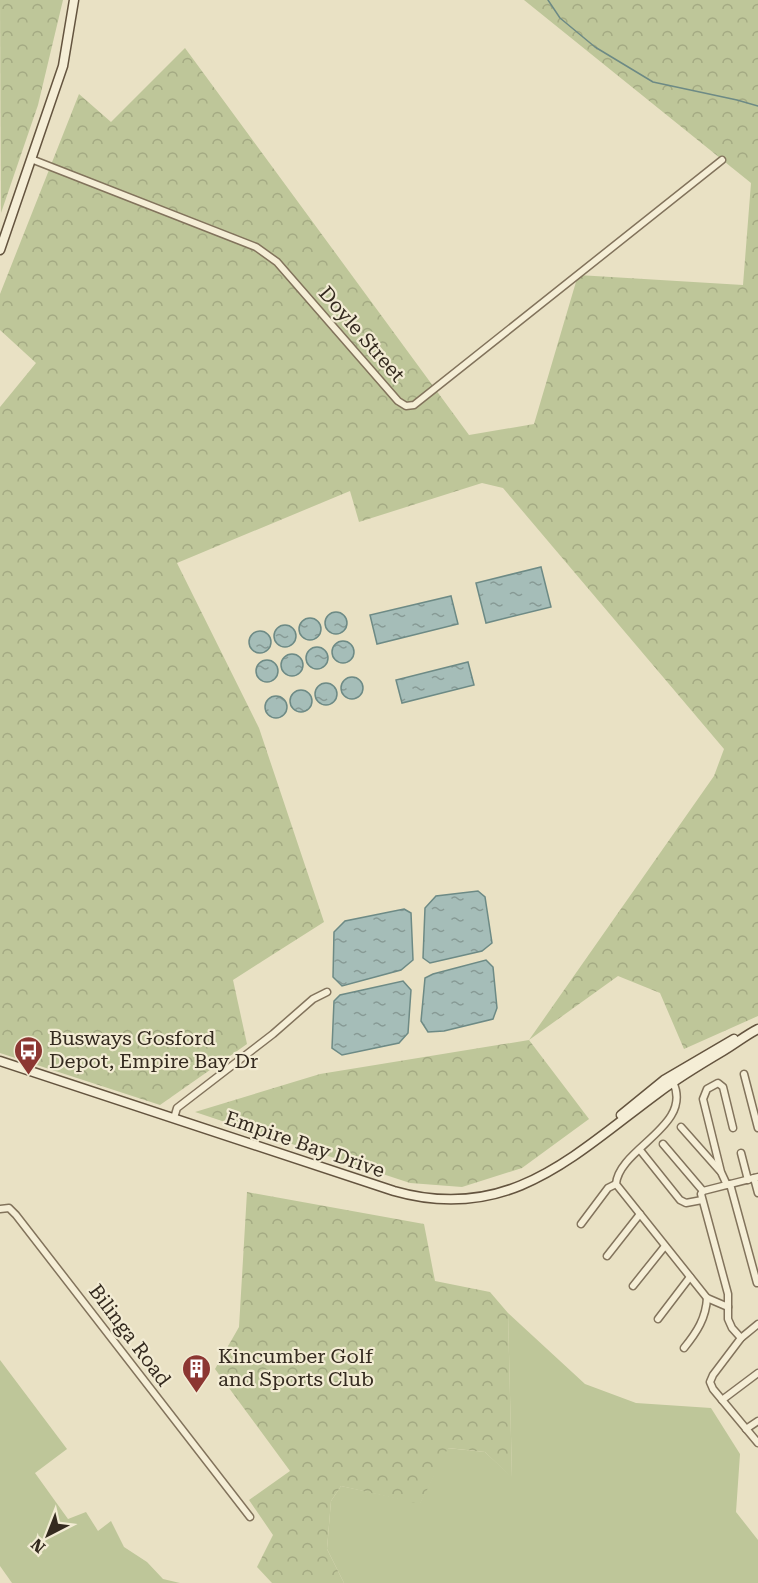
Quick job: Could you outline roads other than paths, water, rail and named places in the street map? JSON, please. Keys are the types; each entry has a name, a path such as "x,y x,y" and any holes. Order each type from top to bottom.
{"main road":[{"path":"0,250 63,66 74,0"},
{"name":"Empire Bay Drive","path":"0,1061 394,1191 418,1197 444,1199 484,1197 523,1186 543,1176 595,1140 646,1094 690,1063 746,1033 755,1031"},
{"name":"Empire Bay Drive","path":"595,1140 602,1138 673,1082 755,1031"},
{"path":"646,1094 663,1084 673,1082 675,1077 687,1069 690,1063"}],"street":[{"name":"Doyle Street","path":"31,159 256,247 277,262 398,400 406,406 414,405 722,160"},
{"path":"174,1118 177,1108 273,1034 314,999 327,992"},
{"path":"744,1074 758,1128"},
{"path":"673,1082 678,1097 673,1113 634,1154 617,1177 616,1184 707,1298 728,1307"},
{"path":"721,1172 703,1099 707,1089 718,1083 723,1087 733,1128"},
{"path":"681,1127 721,1172 728,1185 757,1283"},
{"path":"663,1144 703,1191 702,1200 728,1294 729,1323 741,1338"},
{"path":"640,1150 680,1200 686,1203 702,1200"},
{"path":"741,1154 758,1193"},
{"path":"703,1191 753,1178"},
{"path":"581,1224 608,1188 616,1184"},
{"name":"Bilinga Road","path":"1,1209 9,1208 16,1215 250,1517"},
{"path":"607,1256 640,1214"},
{"path":"633,1286 665,1246"},
{"path":"658,1319 690,1277"},
{"path":"684,1348 701,1325 707,1298"},
{"path":"758,1324 741,1338 710,1380 722,1400 758,1443"},
{"path":"722,1400 758,1373"},
{"path":"746,1429 758,1421"}],"water":[{"path":"541,567 551,607 486,623 476,583"},
{"path":"451,596 458,624 377,644 370,615"},
{"path":"336,612 344,615 347,623 344,631 336,634 328,631 325,623 328,615"},
{"path":"310,618 318,621 321,629 318,637 310,640 302,637 299,629 302,621"},
{"path":"285,625 293,628 296,636 293,644 285,647 277,644 274,636 277,628"},
{"path":"260,631 268,634 271,642 268,650 260,653 252,650 249,642 252,634"},
{"path":"343,641 351,644 354,652 351,660 343,663 335,660 332,652 335,644"},
{"path":"317,647 325,650 328,658 325,666 317,669 309,666 306,658 309,650"},
{"path":"292,654 300,657 303,665 300,673 292,676 284,673 281,665 284,657"},
{"path":"267,660 275,663 278,671 275,679 267,682 259,679 256,671 259,663"},
{"path":"468,662 474,685 402,703 396,680"},
{"path":"352,677 360,680 363,688 360,696 352,699 344,696 341,688 344,680"},
{"path":"326,683 334,686 337,694 334,702 326,705 318,702 315,694 318,686"},
{"path":"301,690 309,693 312,701 309,709 301,712 293,709 290,701 293,693"},
{"path":"276,696 284,699 287,707 284,715 276,718 268,715 265,707 268,699"},
{"path":"478,891 485,897 492,943 482,951 430,963 423,958 425,908 436,896"},
{"path":"404,909 411,913 413,960 401,970 342,986 333,977 334,932 345,921"},
{"path":"486,960 493,967 497,1008 493,1019 444,1031 428,1032 421,1021 425,978"},
{"path":"403,981 411,990 408,1033 399,1043 342,1055 332,1048 334,1001 340,995"}],"waterway":[{"path":"548,0 560,18 595,47 653,82 758,106"}],"place":[{"name":"Busways Gosford Depot, Empire Bay Dr","path":"28,1076"},
{"name":"Kincumber Golf and Sports Club","path":"197,1394"}]}
